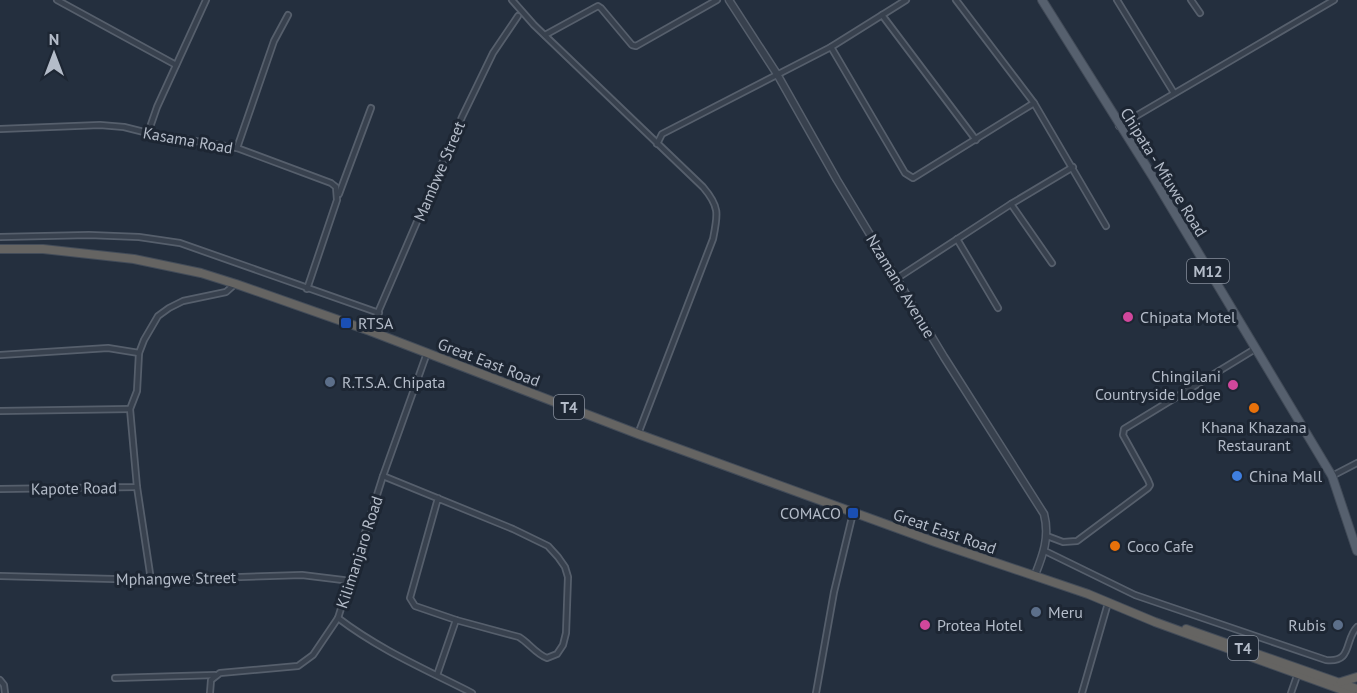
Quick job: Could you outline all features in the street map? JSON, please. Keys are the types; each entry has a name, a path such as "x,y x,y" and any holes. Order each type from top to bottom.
{"highway":[{"name":"Great East Road","path":"0,249 43,249 134,259 192,271 236,284 370,331 638,434 853,513 1035,575 1175,630 1357,689"},
{"name":"Great East Road","path":"1298,671 1351,693"},
{"path":"1340,682 1357,677"}],"main road":[{"name":"Chipata - Mfuwe Road","path":"1042,0 1153,177 1332,476 1357,551"}],"street":[{"path":"57,0 176,65"},
{"path":"148,133 206,0"},
{"path":"512,0 544,35 713,199 717,208 713,239 638,434"},
{"path":"544,35 598,6 632,45 636,46 717,0"},
{"name":"Nzamane Avenue","path":"729,0 777,74 896,279 1044,514 1047,536 1045,551 1035,575"},
{"path":"657,144 662,134 831,47 906,0"},
{"path":"956,0 1034,103 1106,226"},
{"path":"1118,0 1174,93"},
{"path":"1191,0 1200,13"},
{"path":"1119,126 1334,0"},
{"path":"237,148 274,41 288,15"},
{"path":"882,15 976,140"},
{"name":"Mambwe Street","path":"370,331 462,117 494,53 518,16"},
{"path":"831,47 908,176 913,178 1034,103"},
{"path":"308,289 336,200 371,108"},
{"name":"Kasama Road","path":"0,129 100,125 124,127 237,148 331,183 336,188 336,200"},
{"path":"896,279 1011,204 1073,167"},
{"path":"1011,204 1052,263"},
{"path":"0,237 99,235 139,237 180,243 379,313"},
{"path":"957,239 998,308"},
{"name":"Kapote Road","path":"0,489 137,487 130,409 137,391 140,353 144,340 158,316 169,308 183,301 226,292 236,284"},
{"path":"0,355 108,348 140,353"},
{"path":"1047,536 1063,542 1077,541 1148,488 1150,485 1148,480 1123,435 1124,429 1255,349"},
{"name":"Kilimanjaro Road","path":"115,678 217,674 297,666 313,655 338,618 383,476 427,353"},
{"path":"0,411 130,409"},
{"path":"1332,476 1357,463"},
{"path":"383,476 438,498 513,529 548,546 565,567 568,577 566,633 563,645 557,654 546,658 519,637 456,620 411,603 410,598 438,498"},
{"path":"137,487 151,580"},
{"path":"816,693 834,592 853,513"},
{"path":"1045,551 1135,595 1326,660 1333,661 1343,657 1357,627"},
{"name":"Mphangwe Street","path":"0,576 151,580 302,575 351,581"},
{"path":"1082,693 1108,603"},
{"path":"338,618 364,638 472,693"},
{"path":"437,675 456,620"},
{"path":"1291,693 1298,671"},
{"path":"210,693 211,680 217,674"},
{"path":"0,680 4,685 5,693"}],"place":[{"name":"Chipata Motel","path":"1128,317"},
{"name":"RTSA","path":"346,323"},
{"name":"R.T.S.A. Chipata","path":"330,382"},
{"name":"Chingilani Countryside Lodge","path":"1233,385"},
{"name":"Khana Khazana Restaurant","path":"1254,408"},
{"name":"China Mall","path":"1237,476"},
{"name":"COMACO","path":"853,513"},
{"name":"Coco Cafe","path":"1115,546"},
{"name":"Meru","path":"1036,612"},
{"name":"Protea Hotel","path":"925,625"},
{"name":"Rubis","path":"1338,625"}]}
